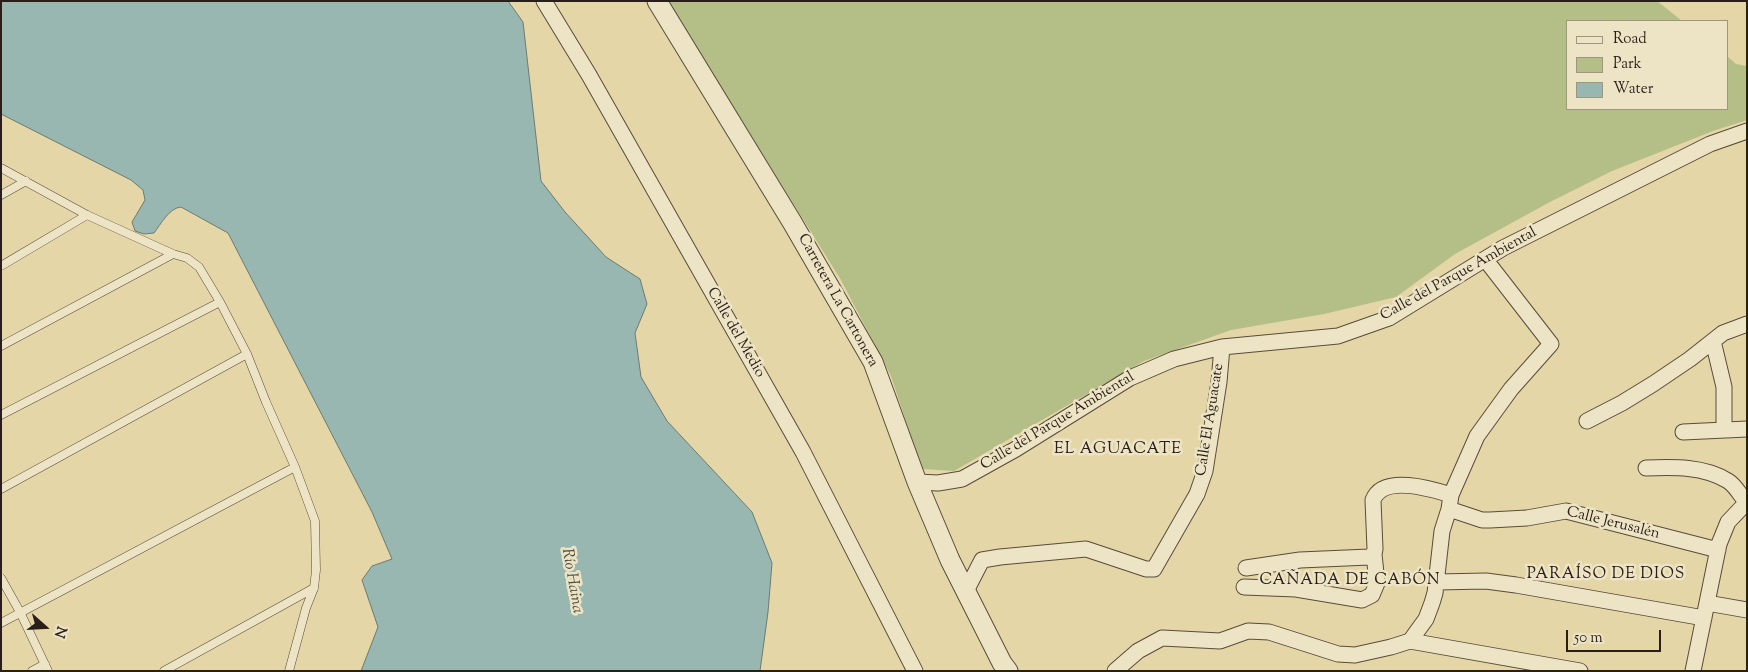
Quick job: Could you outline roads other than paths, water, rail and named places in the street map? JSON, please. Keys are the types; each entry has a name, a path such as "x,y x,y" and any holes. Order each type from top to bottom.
{"street":[{"name":"Calle del Medio","path":"544,1 589,75 803,452 916,671"},
{"name":"Carretera La Cartonera","path":"657,1 792,222 873,362 917,482 966,591 1002,663 1008,671"},
{"name":"Calle del Parque Ambiental","path":"917,482 938,483 962,479 1016,449 1130,378 1174,359 1222,347 1338,336 1389,318 1503,248 1710,144 1747,131"},
{"path":"1410,641 1426,619 1436,593 1442,531 1450,502 1477,436 1511,388 1552,344 1485,259"},
{"path":"1587,421 1622,403 1652,384 1690,359 1724,333 1747,324"},
{"path":"1713,341 1724,388 1724,430"},
{"name":"Calle El Aguacate","path":"966,591 982,560 1000,557 1086,550 1146,569 1154,569 1197,494 1205,471 1219,382 1222,347"},
{"path":"1683,432 1747,429"},
{"path":"1646,468 1684,467 1709,474 1730,482 1747,502 1728,522 1718,550 1693,671"},
{"name":"Calle Jerusalén","path":"1374,554 1373,500 1375,494 1396,486 1422,486 1482,520 1527,518 1566,511 1718,550"},
{"path":"1244,587 1296,589 1362,600 1372,595 1377,583 1374,554 1369,557 1300,560 1246,568"},
{"path":"1437,582 1486,581 1516,585 1704,618"},
{"path":"1707,603 1747,610"},
{"path":"1115,671 1138,651 1162,638 1220,641 1248,631 1268,632 1338,654 1355,655 1410,641 1580,671"}],"lane":[{"path":"1,168 88,215 173,254 187,258 199,267 220,302 247,354 295,467 315,521 316,570 314,588 306,608 289,671"},
{"path":"1,195 26,181"},
{"path":"1,266 88,215"},
{"path":"1,346 173,254"},
{"path":"1,415 220,302"},
{"path":"1,489 247,354"},
{"path":"1,623 295,467"},
{"path":"1,578 47,667 32,671"},
{"path":"164,671 314,588"}],"water":[{"name":"Río Haina","path":"1,1 508,1 523,22 541,181 565,212 606,257 640,279 647,304 635,333 641,377 667,421 752,512 772,563 760,671 361,671 378,627 362,580 372,566 392,559 372,512 228,233 181,207 169,213 154,233 144,234 135,231 132,222 145,200 143,190 131,180 1,114"}],"district":[{"name":"EL AGUACATE","path":"1118,450"},
{"name":"PARAÍSO DE DIOS","path":"1606,575"},
{"name":"CAÑADA DE CABÓN","path":"1350,581"}]}
